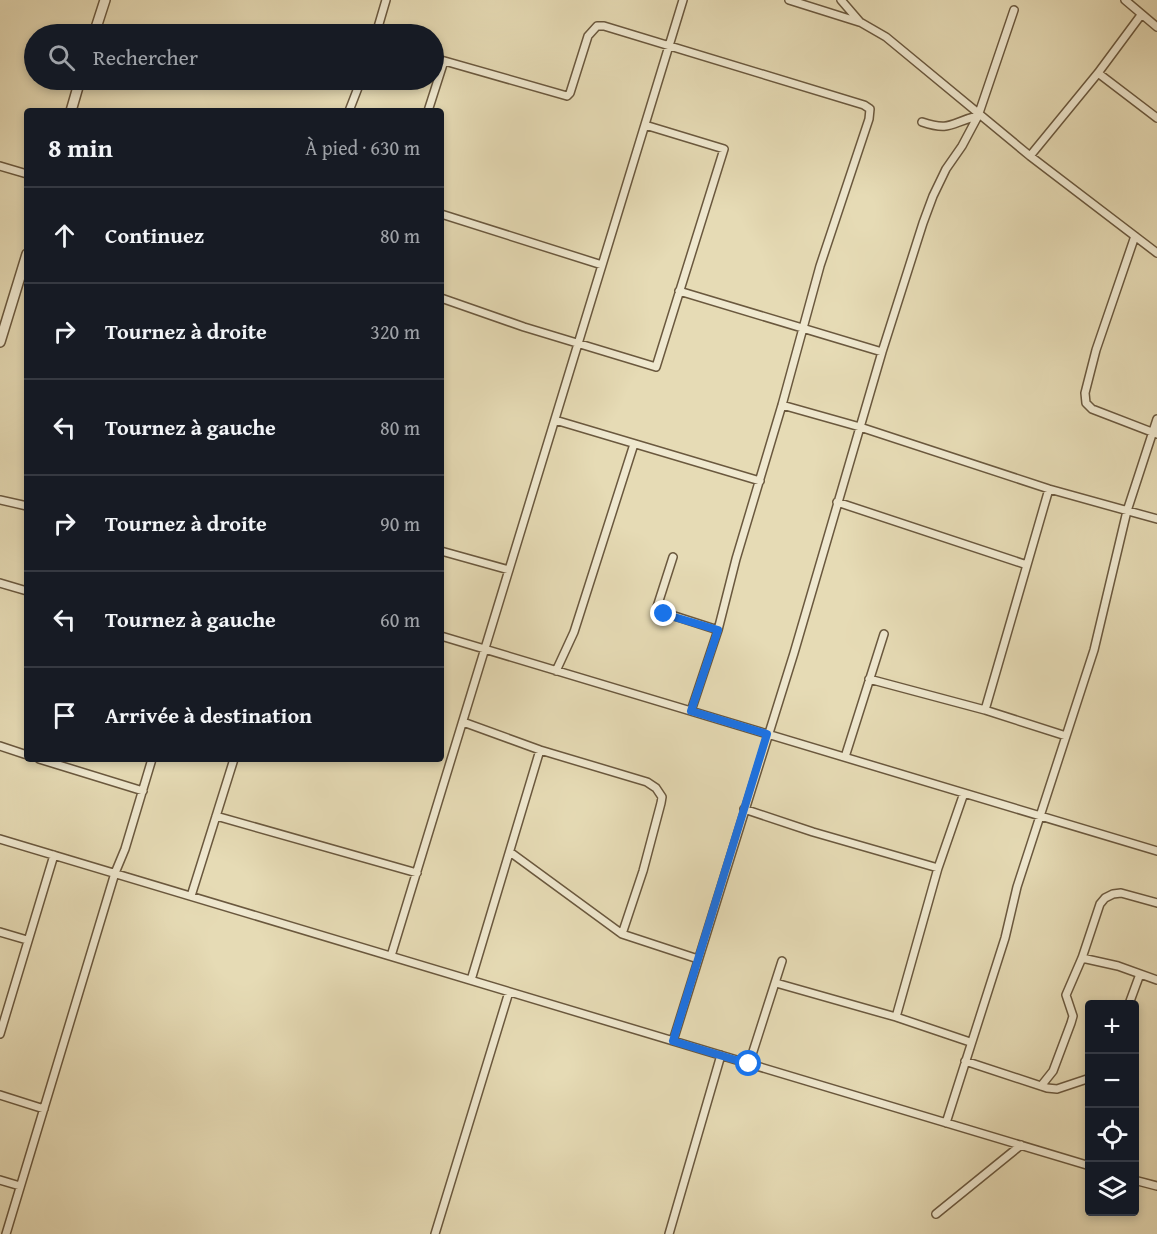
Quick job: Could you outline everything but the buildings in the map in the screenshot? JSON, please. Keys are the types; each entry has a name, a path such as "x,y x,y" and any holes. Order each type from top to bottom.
{"street":[{"path":"97,24 105,0"},
{"path":"379,24 386,0"},
{"path":"391,956 683,0"},
{"path":"789,0 860,22 886,37 1030,156 1157,253"},
{"path":"841,0 860,22"},
{"path":"1125,0 1157,27"},
{"path":"673,1041 794,653 882,352 933,196 946,169 962,146 979,114 1014,10"},
{"path":"1030,156 1098,73 1141,15"},
{"path":"444,61 567,96 570,93 588,36 597,26 629,33 864,105 870,109 869,119 820,266 736,559 718,630 691,711"},
{"path":"1098,73 1157,118"},
{"path":"71,108 77,90"},
{"path":"351,108 357,90"},
{"path":"429,108 435,90"},
{"path":"922,122 944,128 979,114"},
{"path":"444,299 524,327 656,367 724,149 645,125"},
{"path":"0,166 24,173"},
{"path":"444,214 602,265"},
{"path":"1135,236 1096,350 1086,393 1086,403 1092,409 1155,434"},
{"path":"0,342 24,264"},
{"path":"679,291 882,352"},
{"path":"782,405 860,427 1049,489 1157,519"},
{"path":"946,1123 1005,938 1017,887 1094,650 1127,511 1155,434 1157,419"},
{"path":"555,420 760,481"},
{"path":"556,671 574,632 634,444"},
{"path":"985,710 1049,489"},
{"path":"0,500 24,505"},
{"path":"837,502 1028,566"},
{"path":"444,552 509,570"},
{"path":"673,557 656,610 718,630"},
{"path":"0,584 24,590"},
{"path":"844,758 884,634"},
{"path":"444,637 1157,851"},
{"path":"869,680 985,710 1066,736"},
{"path":"463,722 540,750 647,782 656,788 662,797 643,871 622,934"},
{"path":"0,746 24,754"},
{"path":"471,980 540,750"},
{"path":"49,762 143,791"},
{"path":"6,1234 115,873 125,849 151,762"},
{"path":"191,896 233,762"},
{"path":"896,1017 938,868 964,793"},
{"path":"744,809 813,832 938,868"},
{"path":"216,816 417,873"},
{"path":"0,839 1085,1165"},
{"path":"510,852 622,934 698,959"},
{"path":"0,1034 54,855"},
{"path":"1041,1086 1053,1071 1071,1023 1073,1016 1066,995 1082,958 1100,904 1113,894 1121,893 1157,903"},
{"path":"0,932 27,940"},
{"path":"1082,958 1118,966 1157,980"},
{"path":"749,1064 782,960"},
{"path":"1131,1000 1140,974"},
{"path":"776,983 896,1017 970,1042"},
{"path":"435,1234 509,992"},
{"path":"669,1234 721,1055"},
{"path":"964,1061 1057,1089 1085,1079"},
{"path":"0,1095 44,1109"},
{"path":"936,1214 1021,1145"},
{"path":"0,1180 20,1186"},
{"path":"1139,1181 1157,1186"}],"route":[{"path":"664,614 718,630 691,711 767,734 673,1041 749,1064"}]}
